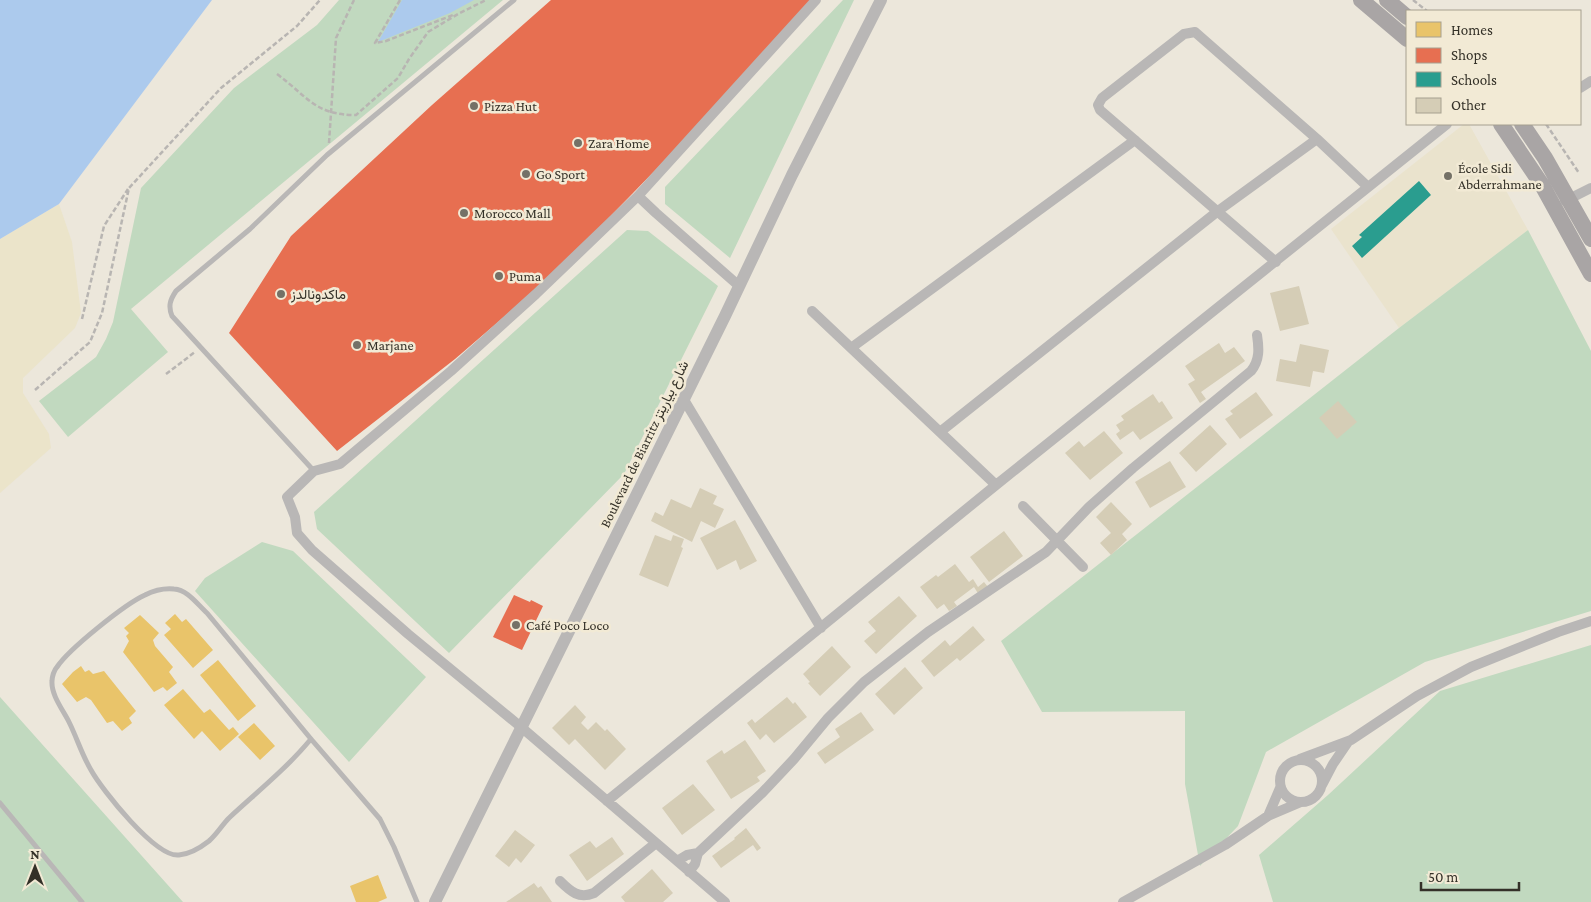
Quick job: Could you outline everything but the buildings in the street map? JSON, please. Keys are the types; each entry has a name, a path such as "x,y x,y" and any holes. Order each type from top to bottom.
{"main road":[{"path":"1361,0 1406,38"},
{"path":"1387,0 1406,16"},
{"path":"1502,125 1591,239"},
{"path":"1523,125 1562,203 1591,274"}],"street":[{"path":"725,902 521,727 415,640 304,542 297,533 295,517 287,497 314,471 340,464 451,371 536,294 638,196 816,0"},
{"name":"Boulevard de Biarritz شارع بياريتز","path":"435,902 738,285 881,0"},
{"path":"1276,262 1100,110 1099,102 1184,34 1195,32 1200,34 1368,187"},
{"path":"608,801 996,485 1446,125"},
{"path":"940,432 1218,211 1317,139"},
{"path":"851,348 1135,140"},
{"path":"1562,203 1591,188"},
{"path":"638,196 738,285"},
{"path":"812,312 996,485"},
{"path":"689,872 698,853 762,793 794,759 834,711 864,682 928,632 1036,560 1089,507 1251,371 1258,356 1257,335"},
{"path":"683,398 821,628"},
{"path":"1023,506 1083,567"},
{"path":"1268,816 1280,788 1280,774 1288,764 1351,740 1417,696 1448,678 1508,652 1591,621"},
{"path":"1123,902 1214,852 1268,816 1314,798 1322,787 1333,764 1351,740"},
{"path":"1300,759 1307,760 1318,768 1322,787"},
{"path":"1280,788 1289,798 1301,802"},
{"path":"560,881 575,894 587,895 594,893 656,843"},
{"path":"677,861 687,855 698,853"}],"lane":[{"path":"314,471 172,316 169,309 170,304 176,291 250,229 328,155 514,0"},
{"path":"310,739 294,760 227,820 211,839 195,851 177,856 160,848 122,813 108,795 82,753 54,693 52,681 56,667 78,646 131,604 152,592 162,589 181,590 207,613 310,739 383,824 417,902"},
{"path":"0,802 82,902"}],"path":[{"path":"82,319 104,226 129,188 221,88 297,26 320,0"},
{"path":"328,155 332,113 332,74 336,38 354,0"},
{"path":"400,0 375,44 459,13 486,0"},
{"path":"1413,0 1426,10"},
{"path":"277,74 297,89 312,104 340,115 356,115 398,78 428,32 459,13"},
{"path":"1547,125 1579,173"},
{"path":"35,390 90,342 102,313 129,188"},
{"path":"166,374 200,348"}],"shaded area":[{"name":"École Sidi Abderrahmane","path":"1463,125 1470,125 1528,230 1399,328 1331,229"}],"green space":[{"path":"339,0 503,0 131,309 168,352 68,437 39,401 96,357 106,339 113,322 141,188 234,88 317,25"},
{"path":"843,0 854,0 730,258 665,204 665,187"},
{"path":"627,230 648,231 718,286 624,474 449,653 317,529 314,512"},
{"path":"1528,230 1591,351 1591,611 1425,662 1266,752 1238,826 1200,866 1185,784 1185,711 1042,712 1001,641 1399,328"},
{"path":"262,542 293,551 426,677 349,762 195,591 205,578"},
{"path":"1591,645 1591,902 1273,902 1259,855 1328,795 1440,691"},
{"path":"0,697 183,902 0,902"}],"sand":[{"path":"59,204 72,242 81,313 75,328 23,378 23,393 49,434 51,448 0,493 0,239"}],"water":[{"path":"0,0 212,0 59,204 0,239"},
{"path":"402,0 474,0 450,13 378,42"}],"place":[{"name":"Pizza Hut","path":"474,106"},
{"name":"Zara Home","path":"578,143"},
{"name":"Go Sport","path":"526,174"},
{"name":"École Sidi Abderrahmane","path":"1448,176"},
{"name":"Morocco Mall","path":"464,213"},
{"name":"Puma","path":"499,276"},
{"name":"ماكدونالدز","path":"281,294"},
{"name":"Marjane","path":"357,345"},
{"name":"Café Poco Loco","path":"516,625"}]}
